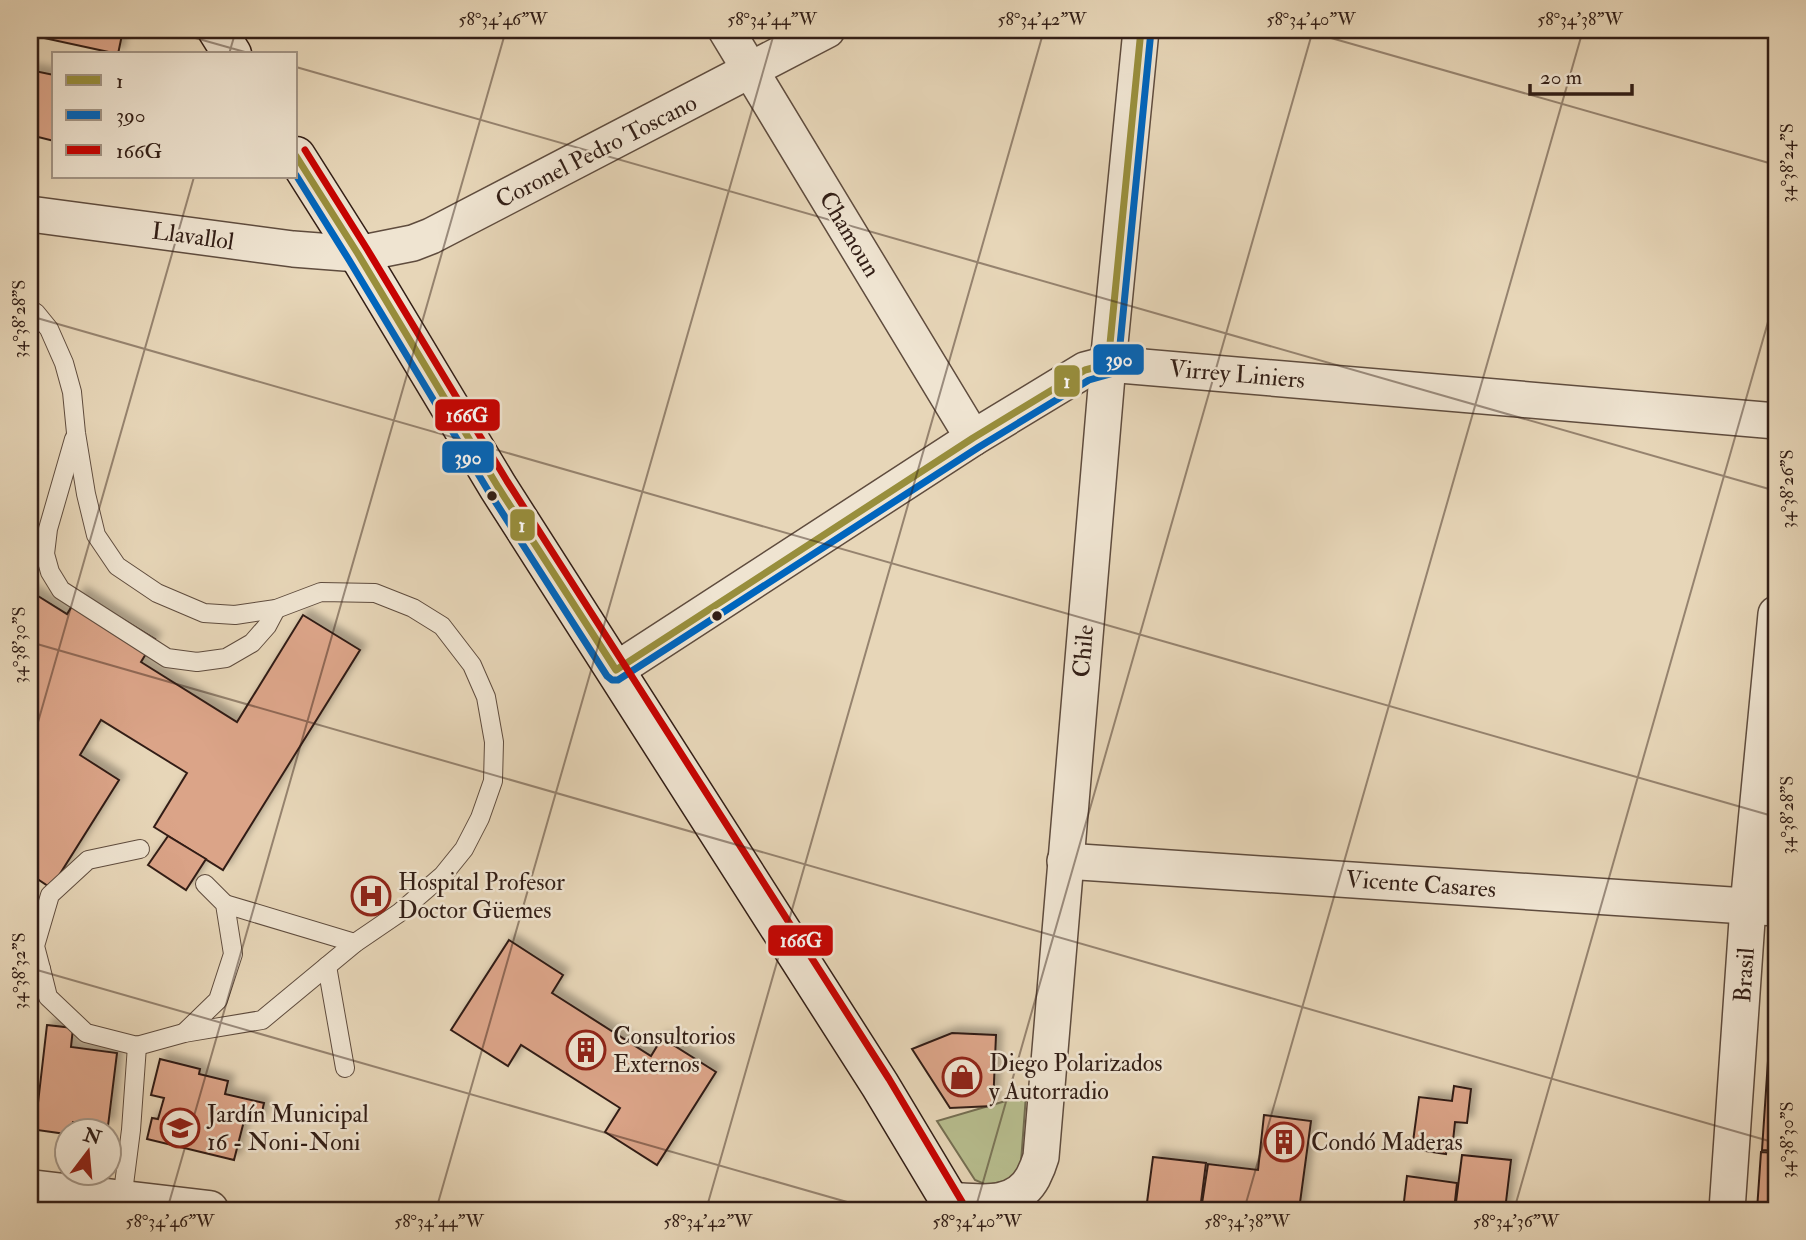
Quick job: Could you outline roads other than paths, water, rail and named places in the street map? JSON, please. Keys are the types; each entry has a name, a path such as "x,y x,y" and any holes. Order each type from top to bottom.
{"main road":[{"path":"217,30 231,52"},
{"path":"298,159 498,487 880,1085 952,1205"},
{"path":"30,1189 115,1205 209,1210"}],"street":[{"name":"Chamoun","path":"726,30 973,438"},
{"name":"Coronel Pedro Toscano","path":"358,254 413,243 431,236 827,30"},
{"name":"Chile","path":"952,1205 991,1203 1017,1196 1032,1180 1041,1157 1108,364 1141,30"},
{"name":"Llavallol","path":"30,214 293,249 358,254"},
{"name":"Virrey Liniers","path":"616,670 973,438 1085,370 1108,364 1776,421"},
{"name":"Brasil","path":"1727,1210 1762,907 1776,614"},
{"name":"Vicente Casares","path":"1065,861 1762,907"}],"lane":[{"path":"30,309 49,329 64,363 72,392 86,494 96,535 117,566 157,593 204,613 235,615 276,609 321,592 375,593 413,608 442,626 472,666 486,697 494,741 493,780 480,818 464,849 443,875 399,913 355,943 261,1020 184,1032 137,1046 86,1033 48,997 36,963 35,946 50,895 88,860 140,849"},
{"path":"76,433 48,528 45,554 50,572 61,590 167,658 197,662 226,658 252,643 267,626 276,609"},
{"path":"205,884 225,904 355,943"},
{"path":"184,1032 218,1000 233,954 225,904"},
{"path":"327,966 345,1068"},
{"path":"115,1205 131,1130 137,1046"}],"place":[{"name":"Hospital Profesor Doctor Güemes","path":"371,896"},
{"name":"Consultorios Externos","path":"586,1050"},
{"name":"Diego Polarizados y Autorradio","path":"962,1077"},
{"name":"Jardín Municipal 16 - Noni-Noni","path":"180,1128"},
{"name":"Condó Maderas","path":"1284,1142"}]}
